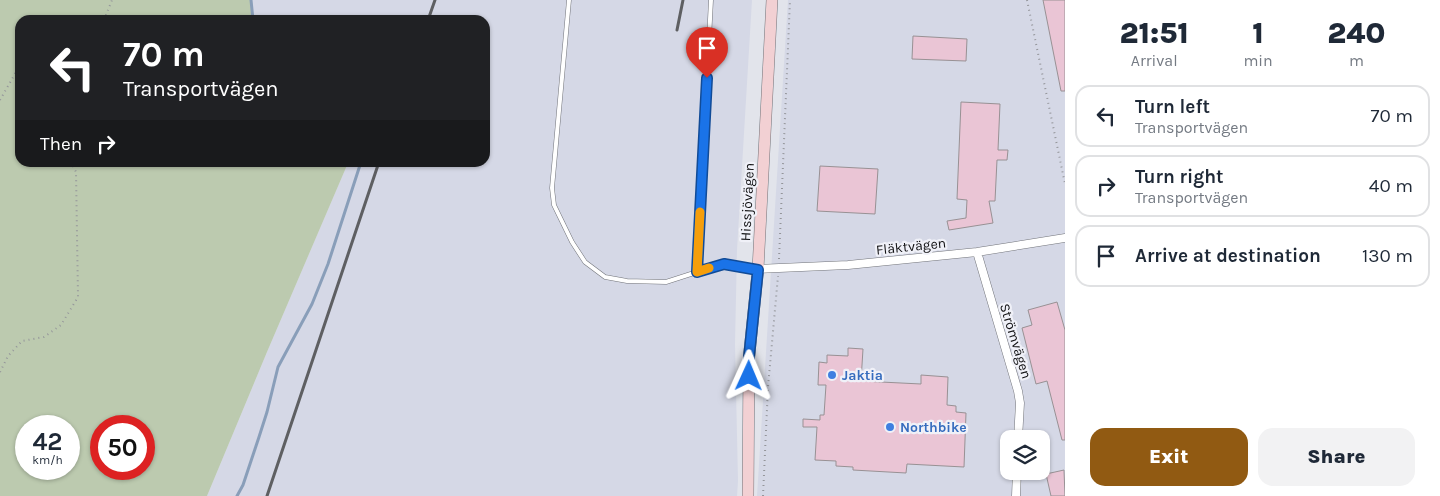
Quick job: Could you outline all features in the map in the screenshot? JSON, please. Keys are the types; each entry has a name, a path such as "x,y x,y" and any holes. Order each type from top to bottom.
{"main road":[{"name":"Hissjövägen","path":"748,496 749,357 758,270 772,0"}],"street":[{"name":"Fläktvägen","path":"758,270 848,265 976,252 1065,238"},
{"name":"Strömvägen","path":"976,252 1018,391 1020,403 1018,430"},
{"path":"1016,496 1017,480"}],"lane":[{"path":"568,0 552,188 554,205 562,224 585,262 605,277 627,281 666,282 724,264 758,270"},
{"path":"697,272 711,0"}],"path":[{"path":"106,15 112,0"},
{"path":"763,496 768,387 778,269 790,0"},
{"path":"1027,0 1065,184"},
{"path":"0,100 15,74"},
{"path":"0,372 8,356 22,341 44,337 61,325 78,297 76,172 74,167"}],"shaded area":[{"path":"250,0 752,0 737,250 735,344 737,496 207,496 346,167 490,167 490,15 252,15"},
{"path":"788,0 1065,0 1065,496 757,496"}],"green space":[{"path":"0,0 250,0 252,15 15,15 15,167 346,167 207,496 0,496"}],"building":[{"path":"1043,0 1065,0 1065,91 1061,91"},
{"path":"913,36 967,39 966,61 912,59"},
{"path":"961,102 1000,104 998,150 1008,150 1007,160 997,160 995,201 989,201 993,223 949,230 947,221 966,218 967,200 957,199"},
{"path":"820,166 878,169 875,214 817,211"},
{"path":"1057,302 1065,330 1065,440 1062,440 1047,381 1036,384 1022,328 1032,325 1028,310"},
{"path":"848,348 863,349 861,381 921,384 921,375 948,377 947,405 956,406 956,412 966,413 964,467 907,464 906,473 853,470 853,467 836,466 836,461 815,460 817,427 803,427 803,419 820,420 820,415 824,415 826,385 818,385 819,362 827,363 827,355 848,356"},
{"path":"1064,470 1065,496 1051,496 1047,480 1050,480 1050,473"}],"waterway":[{"path":"251,0 252,15"},
{"path":"237,496 243,485 267,412 278,367 312,304 328,264 359,167"}],"railway":[{"path":"430,15 435,0"},
{"path":"677,30 683,0"},
{"path":"267,496 377,167"}],"slow traffic":[{"path":"700,212 697,272 709,268"}],"place":[{"name":"Jaktia","path":"832,375"},
{"name":"Northbike","path":"890,427"}],"route":[{"path":"707,78 697,272 724,264 758,270 749,357 749,376"}]}
